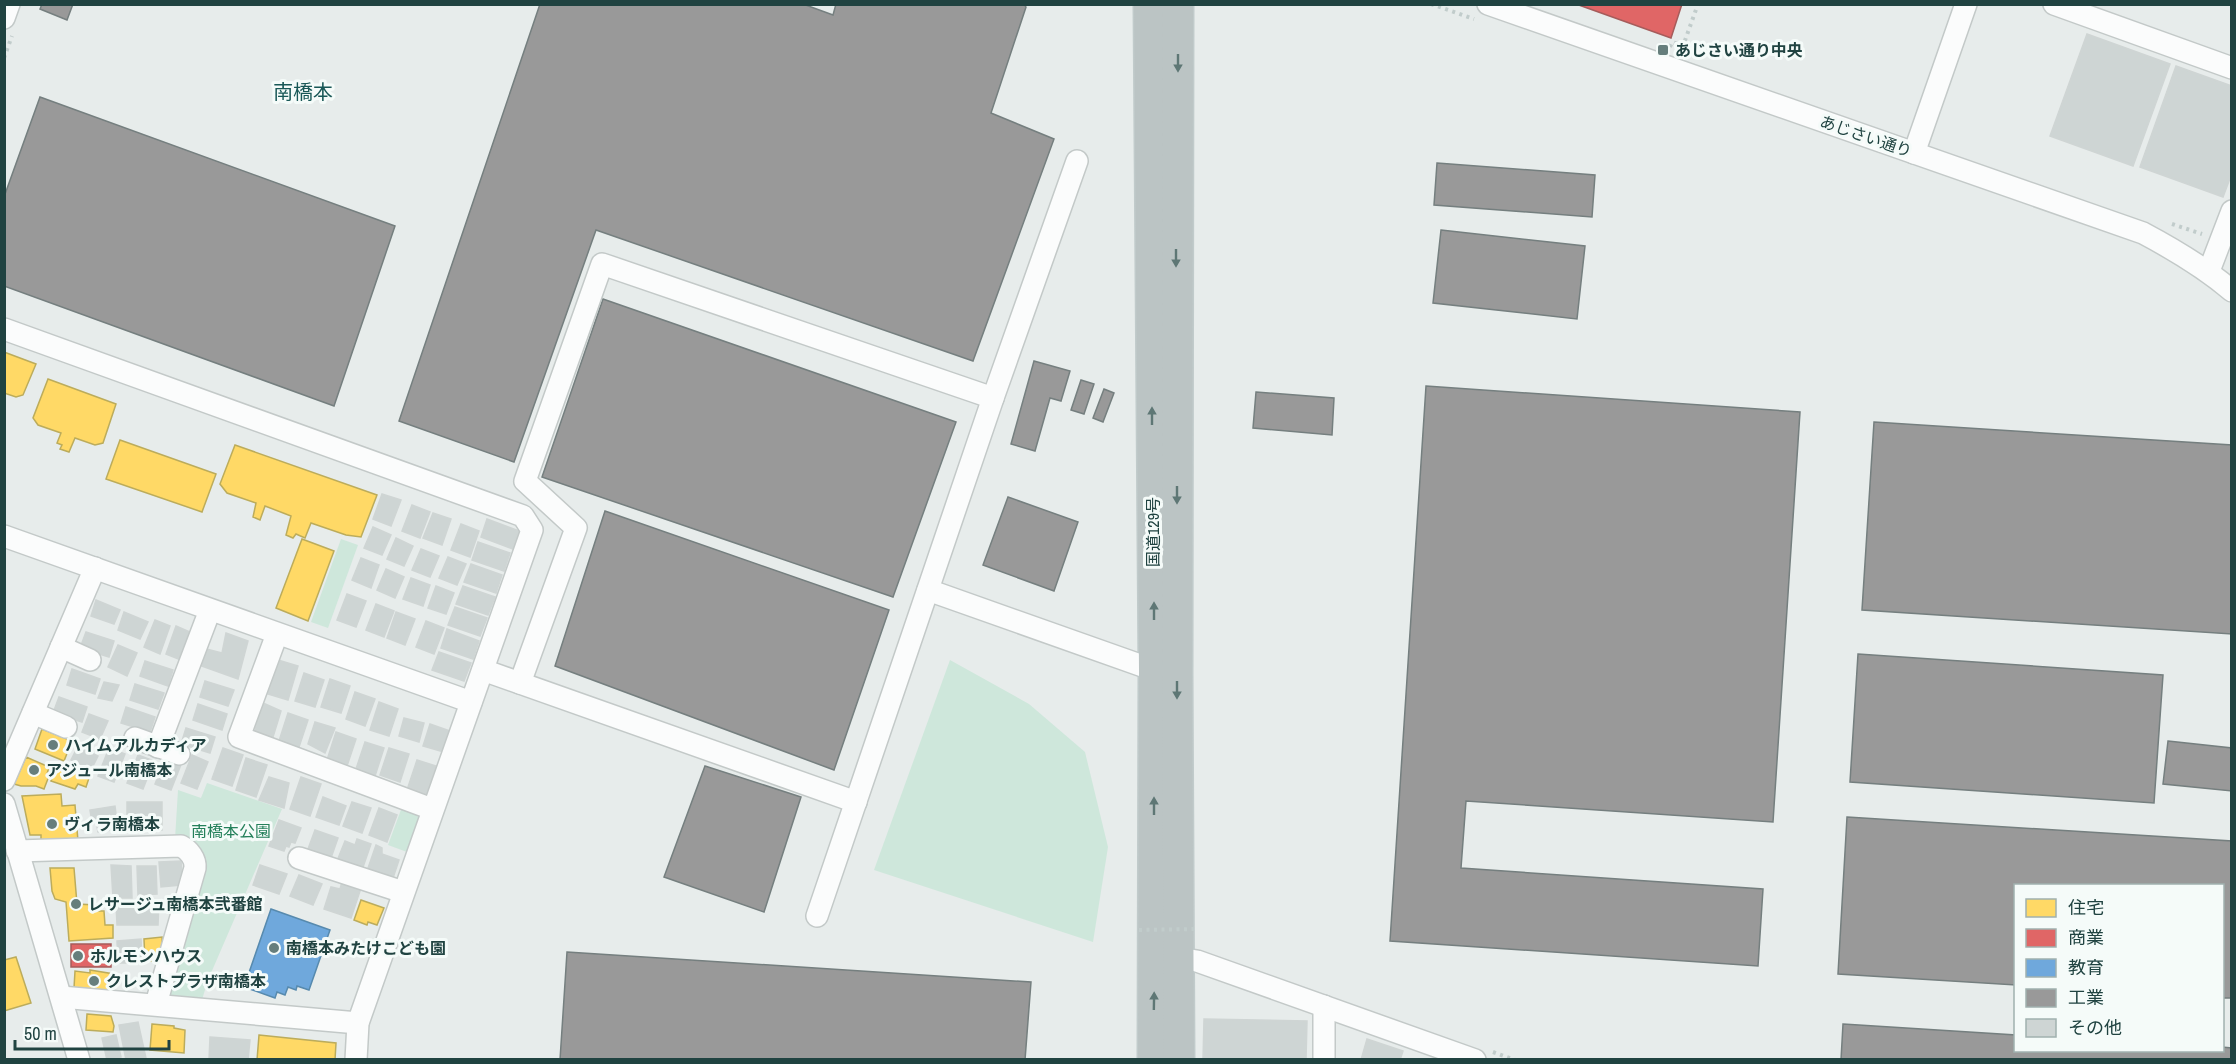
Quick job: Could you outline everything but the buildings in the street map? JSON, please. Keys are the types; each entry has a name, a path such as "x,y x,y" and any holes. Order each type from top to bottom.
{"highway":[{"name":"国道129号","path":"1149,4 1154,670 1166,956 1179,1059"},
{"name":"国道129号","path":"1153,1059 1166,956 1178,4"}],"street":[{"path":"4,18 9,4"},
{"path":"1914,153 1966,4"},
{"path":"2054,4 2232,68"},
{"name":"あじさい通り","path":"1498,6 2143,233 2178,251 2209,271 2232,291"},
{"path":"817,916 993,398 1077,161"},
{"path":"2209,271 2232,211"},
{"path":"520,683 576,528 525,481 602,264 993,398"},
{"path":"4,329 523,516 532,530 358,1023 356,1059"},
{"path":"4,536 471,702"},
{"path":"4,780 95,568"},
{"path":"928,590 1154,670"},
{"path":"158,747 188,697 210,610"},
{"path":"277,634 239,737 432,809"},
{"path":"61,647 90,660"},
{"path":"483,670 856,802"},
{"path":"33,713 66,727"},
{"path":"135,738 179,754"},
{"path":"5,805 79,1059"},
{"path":"17,851 181,846 189,852 195,861 195,868 156,1004"},
{"path":"299,858 403,892"},
{"path":"1166,956 1197,961 1475,1059"},
{"path":"61,997 358,1023"},
{"path":"1324,1006 1324,1059"}],"path":[{"path":"1670,48 1672,42 1683,46 1698,4"},
{"path":"1139,930 1194,929"}],"green space":[{"path":"341,539 358,545 328,628 311,622"},
{"path":"950,660 1029,704 1085,752 1108,847 1093,942 874,870"},
{"name":"南橋本公園","path":"207,783 282,809 208,980 201,1003 169,1000 165,994 200,865 175,839 178,790 201,798"},
{"path":"402,807 415,811 419,819 407,852 388,845"}],"place":[{"name":"あじさい通り中央","path":"1663,50"},
{"name":"ハイムアルカディア","path":"53,745"},
{"name":"アジュール南橋本","path":"34,770"},
{"name":"ヴィラ南橋本","path":"52,824"},
{"name":"レサージュ南橋本弐番館","path":"76,904"},
{"name":"南橋本みたけこども園","path":"274,948"},
{"name":"ホルモンハウス","path":"78,956"},
{"name":"クレストプラザ南橋本","path":"94,981"}],"district":[{"name":"南橋本","path":"303,91"}]}
